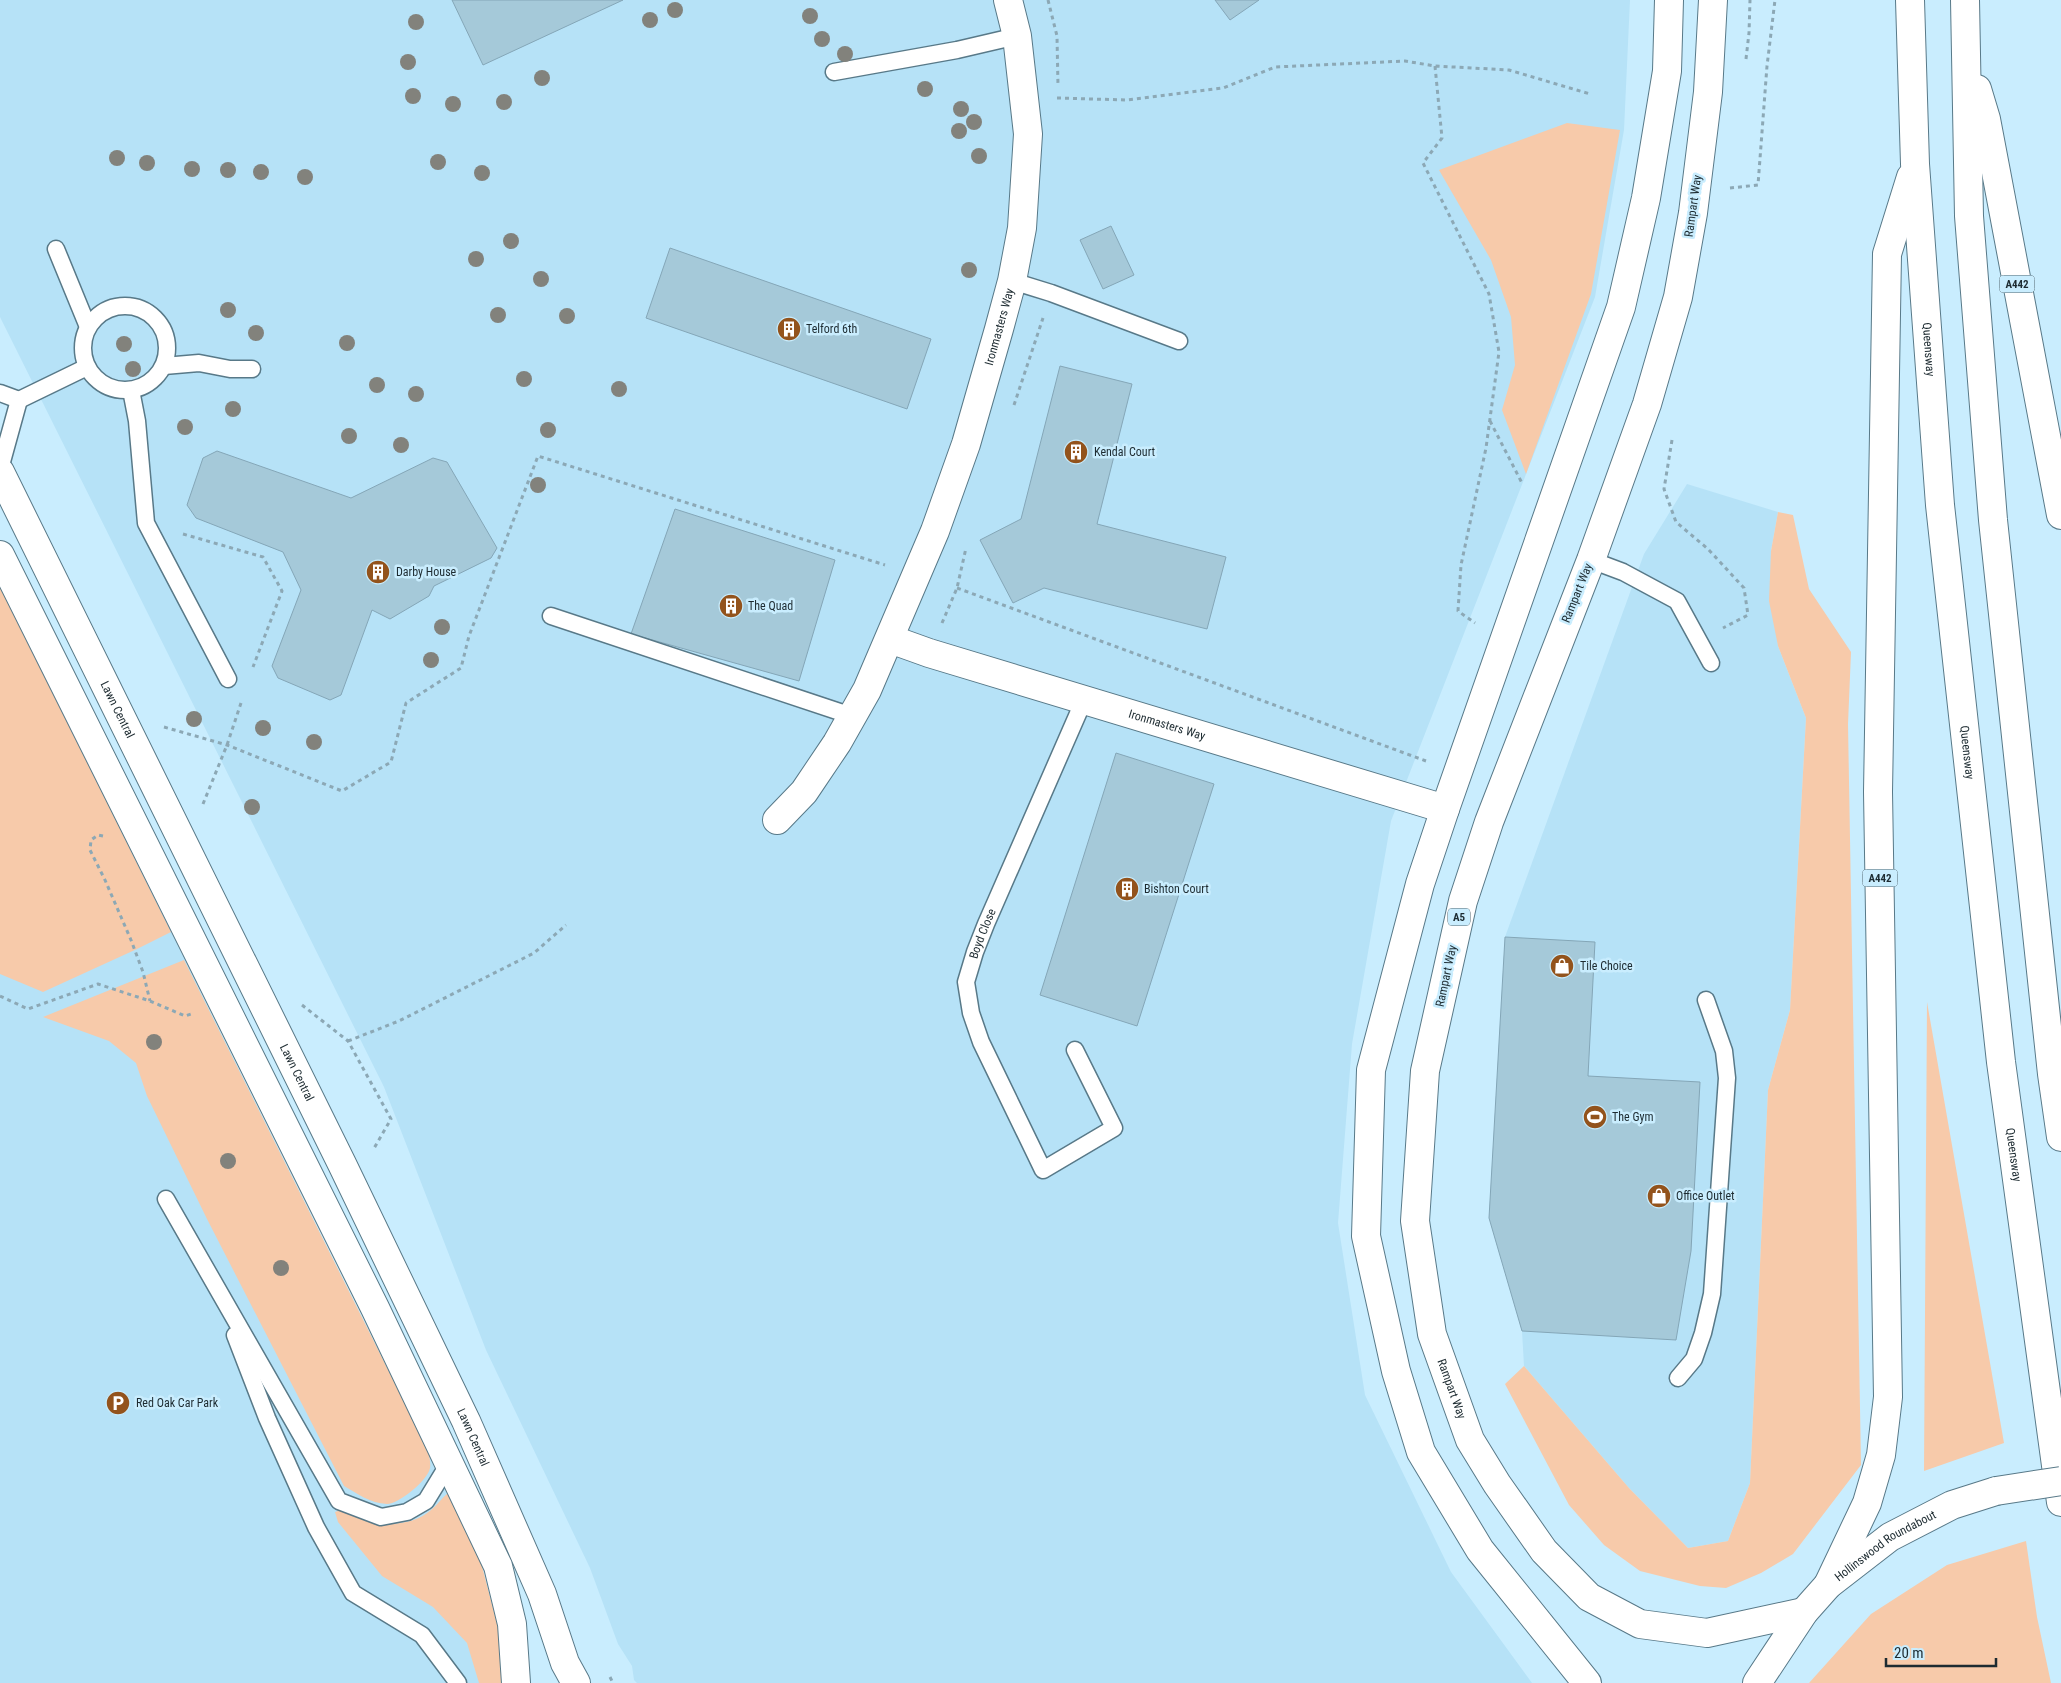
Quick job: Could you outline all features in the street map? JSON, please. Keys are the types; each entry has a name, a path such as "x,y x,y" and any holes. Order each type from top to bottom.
{"main road":[{"name":"Ironmasters Way","path":"777,820 804,792 838,742 867,690 890,639 935,532 966,444 1012,281 1022,228 1028,134 1016,36 1008,0"},
{"path":"1587,1683 1480,1550 1421,1452 1396,1371 1366,1236 1371,1070 1420,884 1621,307 1646,198 1667,71 1669,0"},
{"name":"Rampart Way","path":"1713,0 1708,92 1693,213 1678,297 1647,404 1591,560 1492,812 1463,901 1425,1072 1415,1222 1432,1334 1470,1440 1497,1484 1544,1551 1589,1597 1640,1624 1706,1633 1804,1612"},
{"name":"Queensway","path":"1910,0 1916,164 1940,505 1999,1043 2061,1502"},
{"name":"A442","path":"1965,0 1969,216 1993,520 2051,1064 2061,1137"},
{"name":"A442","path":"1966,54 1986,119 2061,515"},
{"name":"A442","path":"1828,1585 1867,1502 1881,1455 1888,1397 1878,792 1887,254 1916,164"},
{"name":"Lawn Central","path":"0,470 466,1421 542,1594 566,1663 576,1683"},
{"path":"0,555 375,1308 448,1465 498,1566 512,1624 516,1683"},
{"name":"Ironmasters Way","path":"890,639 929,654 1445,809"},
{"name":"Hollinswood Roundabout","path":"1757,1683 1804,1612 1828,1585 1890,1538 1952,1505 1996,1491 2061,1481"}],"lane":[{"path":"834,72 957,50 1016,36"},
{"path":"56,249 88,327"},
{"path":"1012,281 1051,293 1179,341"},
{"path":"124,306 144,310 160,325 163,331 167,345 164,366 150,382 131,390 113,389 98,381 87,367 83,354 84,340 88,327 103,312 124,306"},
{"path":"164,366 199,363 230,369 252,369"},
{"path":"0,393 19,400 87,367"},
{"path":"131,390 146,523 228,679"},
{"path":"0,470 19,400"},
{"path":"1591,560 1623,572 1677,601 1711,663"},
{"path":"551,616 852,716"},
{"name":"Boyd Close","path":"1075,1050 1114,1128 1043,1170 981,1042 972,1013 966,982 986,924 1084,700"},
{"path":"1678,1378 1694,1360 1703,1334 1713,1284 1726,1078 1724,1051 1706,1000"},
{"path":"166,1199 339,1501 381,1518 407,1512 426,1501 448,1465"},
{"path":"222,1296 267,1418 316,1527 353,1593 422,1635 458,1683"}],"path":[{"path":"1048,0 1057,36 1057,98 1127,100 1223,88 1276,68 1405,61 1435,66 1509,70 1590,94"},
{"path":"1729,188 1758,185 1775,0"},
{"path":"1435,66 1442,138 1423,163 1490,294 1499,352 1486,448 1461,565 1458,611 1479,626"},
{"path":"1490,421 1524,486"},
{"path":"1673,432 1664,489 1676,522 1708,549 1744,588 1748,615 1734,621 1700,643"},
{"path":"146,523 262,557 282,590 253,669 231,684 228,679"},
{"path":"957,588 1428,762"},
{"path":"200,812 227,745 244,694"},
{"path":"160,726 164,735"},
{"path":"108,837 98,835 91,840 90,850 106,880 131,940 143,972 150,1001"},
{"path":"348,1041 399,1021 534,953 566,925"},
{"path":"0,996 28,1010 98,984 150,1001 185,1016 195,1012"},
{"path":"299,1002 348,1041 391,1119"}],"shaded area":[{"path":"0,0 1630,0 1624,130 1595,297 1391,821 1352,1044 1338,1223 1365,1395 1451,1572 1532,1683 637,1683 634,1680 632,1666 618,1644 590,1568 486,1350 384,1087 0,317"},
{"path":"1567,123 1620,130 1591,294 1526,474 1502,410 1515,365 1511,317 1491,260 1439,170"},
{"path":"1687,484 1778,512 1771,551 1778,646 1806,718 1790,1010 1768,1090 1750,1483 1728,1541 1688,1548 1629,1488 1524,1366 1522,1331 1489,1218 1505,937 1644,554"},
{"path":"1778,512 1793,515 1809,589 1851,652 1848,724 1861,1465 1793,1554 1761,1573 1726,1588 1700,1586 1640,1571 1604,1545 1569,1505 1505,1384 1524,1366 1629,1488 1688,1548 1728,1541 1750,1483 1768,1090 1790,1010 1806,718 1778,646 1769,601 1771,551"},
{"path":"0,586 448,1493 477,1547 501,1683 0,1683"},
{"path":"0,586 171,932 43,992 0,974"},
{"path":"184,960 429,1452 430,1468 424,1479 405,1496 392,1503 387,1504 370,1500 344,1486 207,1219 147,1096 136,1063 109,1041 43,1017"},
{"path":"1927,1002 2004,1443 1924,1471"},
{"path":"448,1493 477,1547 501,1639 501,1683 479,1683 467,1643 433,1607 382,1576 338,1522 335,1512 341,1510 375,1522 399,1523 421,1517"},
{"path":"2026,1541 2037,1617 2051,1683 1809,1683 1871,1614 1947,1565"}],"building":[{"path":"452,0 623,0 483,65"},
{"path":"1215,0 1259,0 1230,20"},
{"path":"1111,226 1134,275 1103,289 1080,240"},
{"name":"Telford 6th","path":"670,248 931,339 907,409 646,318"},
{"name":"Kendal Court","path":"1060,366 1132,384 1097,524 1226,557 1207,629 1044,588 1013,603 980,540 1021,519"},
{"name":"Darby House","path":"217,451 351,498 433,458 447,462 497,548 491,558 434,586 429,596 390,619 372,610 341,695 330,700 278,678 272,666 301,590 283,552 196,518 187,505 203,458"},
{"name":"The Quad","path":"675,509 835,560 799,681 631,634"},
{"name":"Bishton Court","path":"1116,753 1214,784 1137,1026 1040,995"},
{"path":"1505,937 1595,942 1588,1076 1700,1082 1691,1251 1676,1340 1522,1331 1489,1218"}],"place":[{"name":"Telford 6th","path":"789,329"},
{"name":"Kendal Court","path":"1076,452"},
{"name":"Darby House","path":"378,572"},
{"name":"The Quad","path":"731,606"},
{"name":"Bishton Court","path":"1127,889"},
{"name":"Tile Choice","path":"1562,966"},
{"name":"The Gym","path":"1595,1117"},
{"name":"Office Outlet","path":"1659,1196"},
{"name":"Red Oak Car Park","path":"118,1403"}]}
